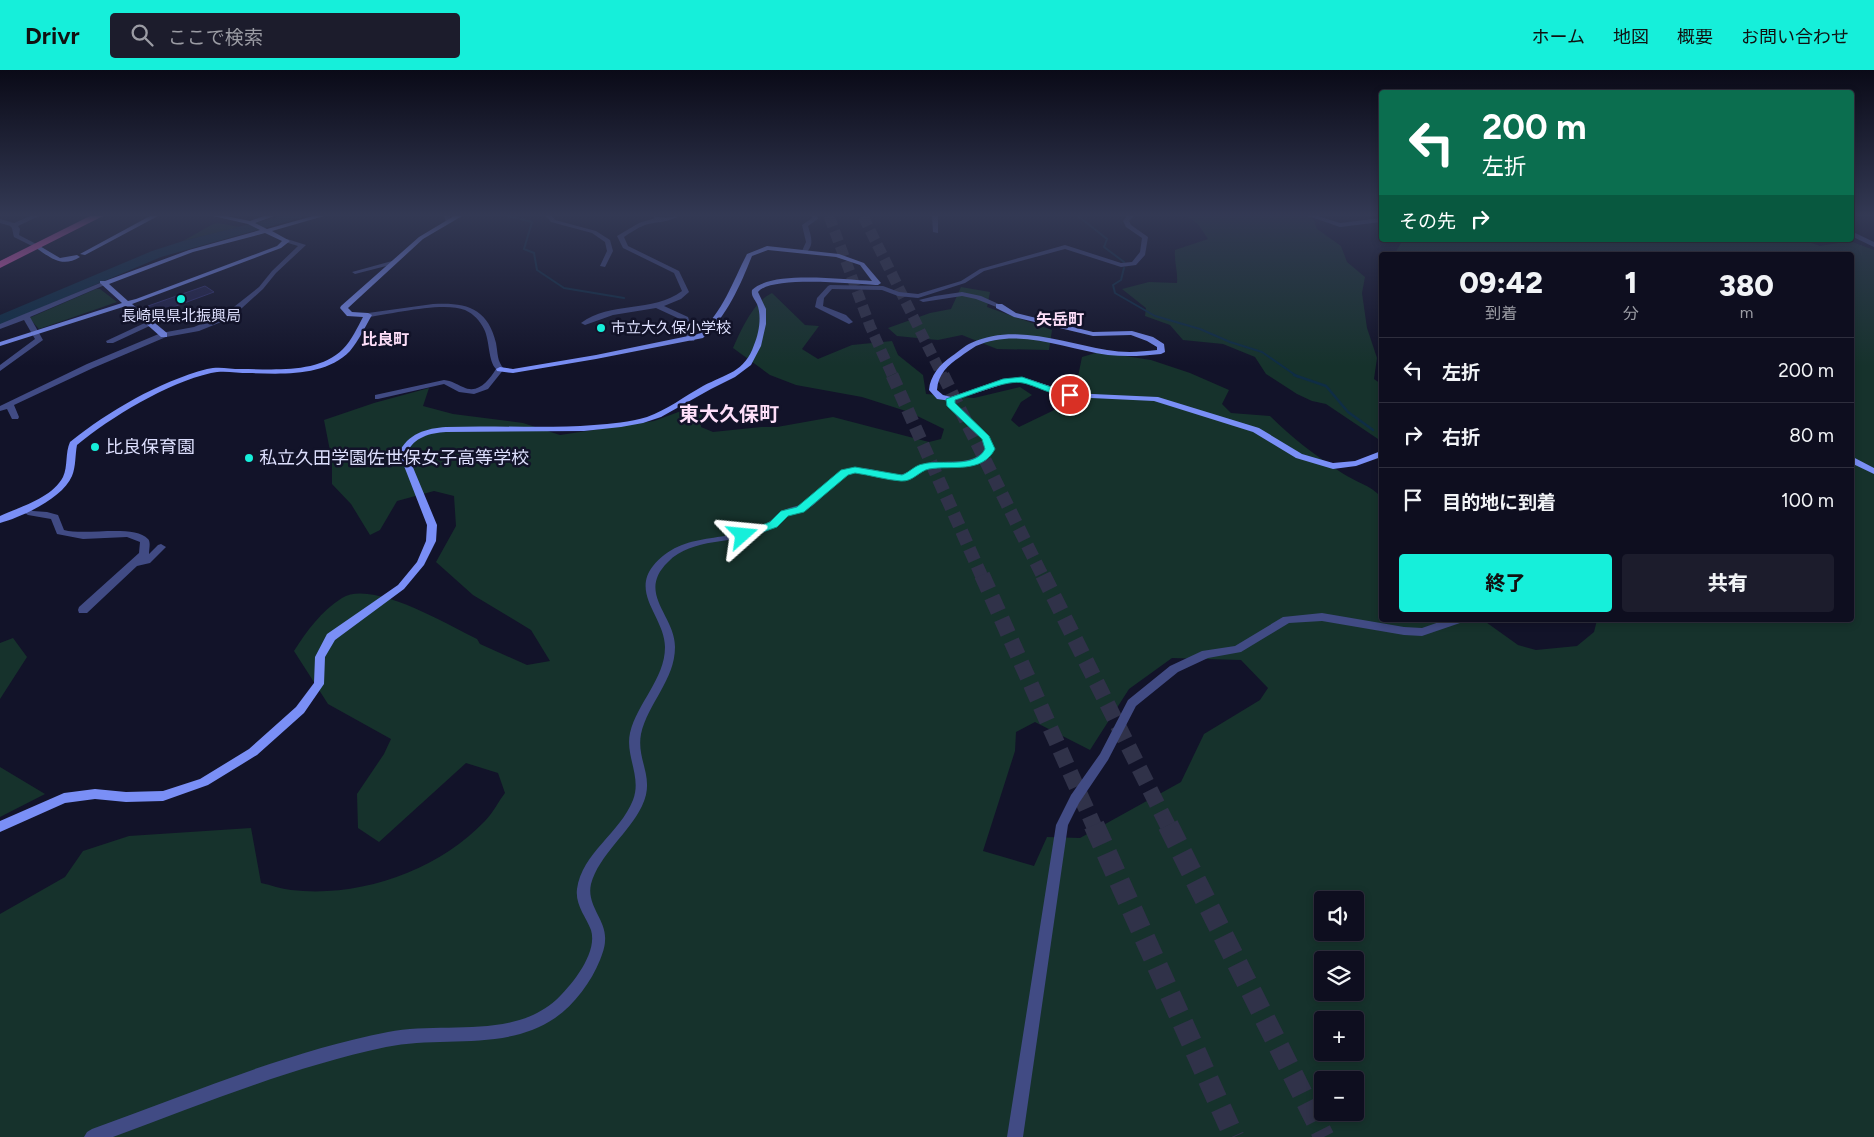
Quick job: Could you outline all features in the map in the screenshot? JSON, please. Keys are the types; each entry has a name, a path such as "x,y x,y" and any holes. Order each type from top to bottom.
{"street":[{"path":"0,327 104,282 149,266"},
{"path":"0,344 128,303 228,266"},
{"path":"0,409 90,366 164,335 196,328 228,316 261,288 281,266"},
{"path":"355,272 381,266"},
{"path":"389,266 344,308 350,314 368,315 442,306 469,308 488,328 494,344 494,364 500,369 513,371 690,339 710,328 726,304 744,266"},
{"path":"585,323 613,312 657,306 681,297 686,292 681,279 677,272 664,266"},
{"path":"863,266 889,297 902,300 920,300 970,293 981,296 1014,316 1093,334 1132,333 1150,339 1161,346 1161,352 1150,355 1120,353 1043,338 986,341 974,344 955,356 937,375 933,382 933,390 940,397 951,399 1006,381 1022,379 1070,395 1154,399 1256,430 1299,456 1333,466 1356,463 1379,455"},
{"path":"0,827 64,798 95,794 126,797 163,796 204,782 253,752 300,710 318,684 320,657 331,637 401,587 421,563 431,541 432,525 403,453 411,441 424,434 443,430 551,430 593,428 643,421 744,368 752,360 757,348 763,318 760,303 754,296 755,290 762,284 780,280 827,280 880,286 898,294 918,296 963,282 982,270 997,266"},
{"path":"104,282 164,335"},
{"path":"849,322 843,317 819,307 821,298 826,290 833,286 880,286"},
{"path":"657,306 685,319 690,339"},
{"path":"0,520 44,498 59,487 67,478 73,444 100,423 183,380 211,370 282,371 306,369 323,364 343,353 368,315"},
{"path":"0,369 39,340 26,317"},
{"path":"110,341 152,323"},
{"path":"378,397 444,382 449,382 465,391 483,389 491,384 500,369"},
{"path":"92,1137 326,1055 391,1038 473,1033 521,1027 548,1015 570,994 594,958 599,938 583,900 584,885 593,868 634,812 641,797 643,776 634,739 640,720 666,672 671,646 668,633 658,616 650,596 652,576 659,564 670,554 685,547 743,535 773,524 785,513 800,510 810,503 844,473 855,470 903,478 912,475 924,466 973,463 986,456 990,449 986,438 950,404 951,399"},
{"path":"10,405 15,416"},
{"path":"1854,461 1874,472"},
{"path":"24,509 32,514 50,514 55,518 60,532 70,536 81,538 130,534 140,537 145,542 144,554 83,610"},
{"path":"134,563 147,561 161,547"},
{"path":"1015,1137 1062,824 1075,799 1104,757 1132,703 1174,669 1206,654 1237,648 1287,620 1322,617 1404,631 1422,632 1450,622"}],"green space":[{"path":"1176,266 1352,266 1365,277 1362,293 1367,328 1377,358 1374,379 1379,383 1379,440 1326,404 1312,401 1297,394 1266,374 1255,357 1223,344 1183,340 1170,325 1145,316 1146,308 1122,289 1149,282 1177,283"},
{"path":"1854,266 1874,266 1874,1137 0,1137 0,914 65,877 83,851 129,836 251,828 261,883 291,890 344,890 396,877 421,867 444,854 466,839 491,815 505,793 498,773 466,763 379,842 358,828 357,794 384,754 391,739 328,704 294,651 309,629 334,603 355,594 372,594 410,606 477,639 480,644 527,665 550,661 531,630 473,595 436,562 456,526 454,496 434,491 397,501 380,530 370,535 351,504 332,484 332,461 324,420 374,403 429,388 423,406 453,414 523,423 560,435 654,421 692,407 702,413 701,427 713,432 777,427 833,417 929,442 941,439 944,429 909,412 862,397 796,385 770,375 733,348 753,310 765,297 772,293 805,325 819,326 802,349 818,359 852,345 892,341 898,355 923,375 926,394 974,398 1020,387 1032,395 1021,402 1011,420 1019,427 1073,401 1082,357 1099,352 1151,360 1190,373 1229,390 1222,404 1231,413 1270,416 1287,432 1332,467 1373,489 1379,495 1379,622 1486,622 1518,645 1536,650 1577,646 1594,632 1596,622 1854,622","holes":["1172,658 1241,660 1268,688 1260,700 1204,734 1181,782 1080,838 1047,837 1034,866 983,851 1015,751 1016,732 1035,722 1090,750 1129,689"]},
{"path":"961,287 990,292 987,307 1052,330 1049,350 997,349 962,335 938,340 897,336 888,328 930,313 951,309"},
{"path":"96,289 100,289 117,302 39,329 29,318"},
{"path":"13,638 27,657 0,699 0,643"},
{"path":"0,767 45,794 0,817"}],"water":[{"path":"117,266 140,266 0,325 0,315"}],"building":[{"name":"長崎県県北振興局","path":"205,286 214,292 157,313 148,306"}],"waterway":[{"path":"536,266 537,270 564,288 624,298"},
{"path":"1124,268 1121,280 1113,285 1115,293 1155,316 1200,329 1230,342 1262,352 1296,376"},
{"path":"1296,376 1326,386 1348,412 1373,430"}],"tunnel":[{"path":"848,266 870,326 893,377"},
{"path":"888,266 943,377"},
{"path":"892,375 982,577"},
{"path":"943,375 1043,577"},
{"path":"982,575 1094,826"},
{"path":"1043,575 1168,826"},
{"path":"1094,825 1234,1137"},
{"path":"1168,825 1324,1137"}],"place":[{"name":"長崎県県北振興局","path":"181,299"},
{"name":"市立大久保小学校","path":"601,328"},
{"name":"比良保育園","path":"95,447"},
{"name":"私立久田学園佐世保女子高等学校","path":"249,458"}],"district":[{"name":"矢岳町","path":"1060,319"},
{"name":"比良町","path":"385,339"},
{"name":"東大久保町","path":"729,414"}],"route":[{"path":"743,535 762,530 773,524 785,513 800,510 844,473 855,470 903,478 912,475 924,466 973,463 986,456 990,449 986,438 972,423 958,413 950,404 951,399 1006,381 1022,379 1070,395"}]}
